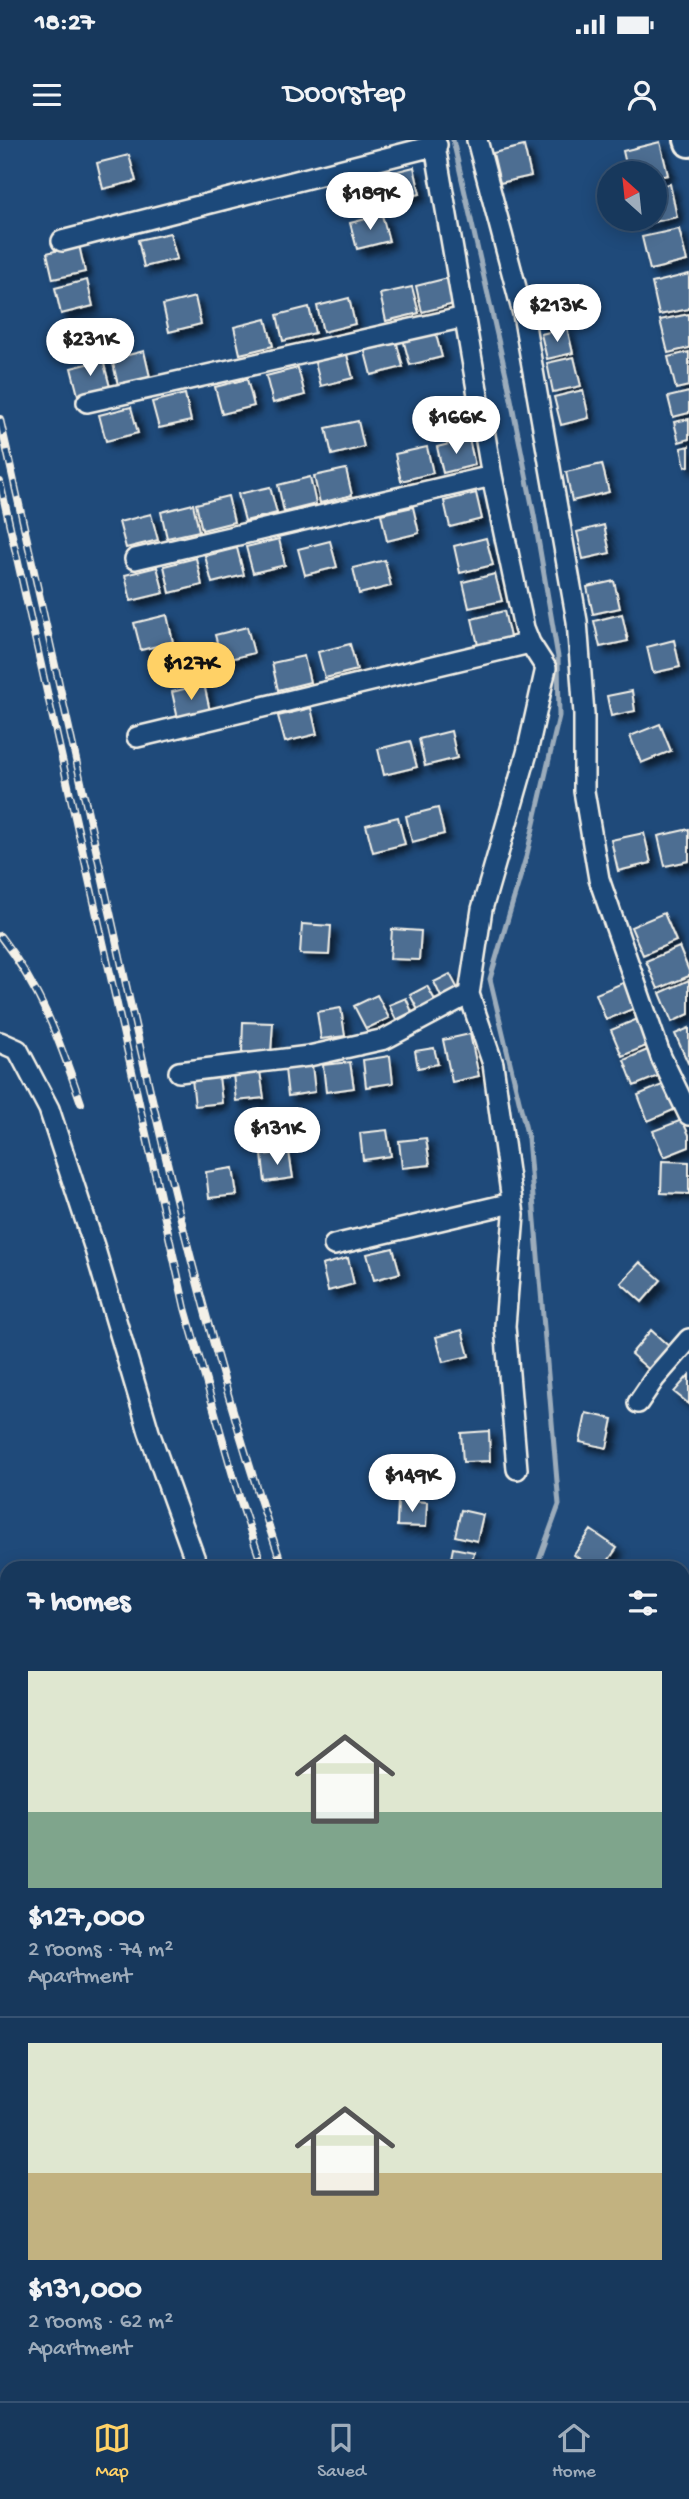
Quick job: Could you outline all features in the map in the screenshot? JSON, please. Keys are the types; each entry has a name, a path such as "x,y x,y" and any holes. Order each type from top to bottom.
{"street":[{"path":"477,140 523,314 577,621 584,714 584,791 597,870 662,1057 689,1115"},
{"path":"62,241 436,142 492,476 524,628 546,668 527,753 482,909 469,994 493,1064 514,1215 505,1326 517,1469"},
{"path":"87,402 465,317"},
{"path":"135,559 492,476"},
{"path":"137,737 530,643"},
{"path":"179,1073 309,1056 385,1039 469,994"},
{"path":"0,1042 18,1050 49,1110 94,1246 149,1432 195,1561"},
{"path":"334,1245 512,1203"},
{"path":"638,1403 655,1378 689,1339"}],"building":[{"path":"660,142 665,161 625,161 623,151"},
{"path":"524,146 531,176 500,183 493,153"},
{"path":"129,155 136,181 103,189 97,163"},
{"path":"414,167 420,194 388,202 382,175"},
{"path":"670,184 677,217 667,219 667,185"},
{"path":"382,215 389,241 357,249 350,223"},
{"path":"679,229 687,261 650,270 642,237"},
{"path":"170,233 177,259 144,267 138,240"},
{"path":"79,245 85,272 53,279 47,253"},
{"path":"689,274 689,309 659,315 652,283"},
{"path":"448,278 454,304 422,312 416,286"},
{"path":"87,280 93,306 61,314 55,288"},
{"path":"412,287 419,313 386,321 380,294"},
{"path":"562,289 569,319 541,326 534,295"},
{"path":"195,297 201,324 169,332 163,305"},
{"path":"349,298 355,324 323,332 317,306"},
{"path":"309,307 315,333 283,341 277,315"},
{"path":"689,314 689,348 668,353 660,320"},
{"path":"266,319 273,346 240,354 234,327"},
{"path":"567,328 573,353 547,359 541,334"},
{"path":"435,331 442,357 410,365 403,339"},
{"path":"396,340 403,367 371,375 364,348"},
{"path":"144,351 150,377 118,385 112,359"},
{"path":"346,351 353,378 321,386 314,359"},
{"path":"689,352 689,386 676,389 668,357"},
{"path":"574,357 581,386 553,392 547,363"},
{"path":"103,360 110,387 78,395 71,368"},
{"path":"298,368 305,395 273,403 266,376"},
{"path":"247,379 254,406 222,414 215,387"},
{"path":"583,390 589,418 561,425 554,397"},
{"path":"689,392 689,413 673,417 668,397"},
{"path":"185,394 191,421 159,428 152,402"},
{"path":"131,407 138,433 106,441 99,415"},
{"path":"689,419 689,439 679,442 674,422"},
{"path":"358,421 364,447 332,455 326,428"},
{"path":"469,439 475,465 443,473 437,447"},
{"path":"689,446 689,466 685,467 681,448"},
{"path":"427,447 433,473 401,481 395,454"},
{"path":"602,464 609,492 572,501 566,472"},
{"path":"346,469 352,495 320,503 314,476"},
{"path":"310,477 316,504 284,512 278,485"},
{"path":"270,487 277,513 245,521 238,494"},
{"path":"476,493 482,519 450,527 444,501"},
{"path":"228,496 234,522 202,530 196,504"},
{"path":"193,504 199,531 167,538 161,512"},
{"path":"413,507 419,533 387,541 381,514"},
{"path":"151,514 158,540 126,548 119,522"},
{"path":"604,525 610,553 583,559 577,532"},
{"path":"486,538 493,565 460,573 454,546"},
{"path":"279,539 285,565 253,573 246,547"},
{"path":"330,541 337,567 305,575 298,549"},
{"path":"237,548 244,575 212,583 205,556"},
{"path":"196,558 202,585 170,593 164,566"},
{"path":"385,560 391,586 359,594 353,568"},
{"path":"157,567 164,593 131,601 125,575"},
{"path":"495,574 502,601 469,608 463,582"},
{"path":"614,581 620,608 593,614 587,587"},
{"path":"504,611 510,637 478,645 472,619"},
{"path":"622,614 628,641 600,647 594,621"},
{"path":"167,615 173,642 141,650 134,623"},
{"path":"247,627 254,653 222,661 215,635"},
{"path":"674,640 680,667 653,673 647,647"},
{"path":"350,644 357,670 325,678 318,652"},
{"path":"304,656 310,682 278,690 272,663"},
{"path":"204,684 210,711 178,719 172,692"},
{"path":"632,691 635,711 611,716 607,696"},
{"path":"311,708 317,734 285,742 278,716"},
{"path":"660,724 671,751 641,763 630,736"},
{"path":"451,731 457,758 425,766 419,739"},
{"path":"410,741 417,767 384,775 378,749"},
{"path":"438,808 444,834 412,842 406,816"},
{"path":"398,817 405,844 373,852 366,825"},
{"path":"689,829 689,861 665,866 658,836"},
{"path":"644,833 651,863 618,871 611,840"},
{"path":"664,913 676,941 643,955 631,927"},
{"path":"302,924 331,926 329,955 300,954"},
{"path":"392,929 421,931 419,960 390,959"},
{"path":"679,947 689,976 658,989 646,961"},
{"path":"450,974 458,989 441,997 434,982"},
{"path":"689,980 689,1014 672,1022 660,993"},
{"path":"625,982 635,1008 606,1020 596,994"},
{"path":"427,986 435,1000 418,1010 410,995"},
{"path":"377,995 389,1018 366,1029 354,1006"},
{"path":"406,998 412,1012 396,1020 389,1005"},
{"path":"341,1008 345,1036 321,1039 317,1012"},
{"path":"640,1018 651,1044 622,1056 611,1030"},
{"path":"243,1022 273,1023 271,1053 242,1052"},
{"path":"689,1028 689,1062 688,1063 675,1034"},
{"path":"470,1034 479,1076 452,1082 443,1040"},
{"path":"434,1048 438,1064 418,1068 415,1051"},
{"path":"652,1048 663,1074 634,1086 624,1060"},
{"path":"390,1056 393,1083 366,1087 363,1060"},
{"path":"350,1062 354,1088 326,1092 323,1065"},
{"path":"312,1065 315,1092 288,1096 285,1069"},
{"path":"260,1071 264,1098 236,1101 233,1074"},
{"path":"219,1076 222,1103 195,1106 192,1079"},
{"path":"667,1083 678,1108 648,1121 638,1095"},
{"path":"682,1120 689,1135 689,1147 664,1157 653,1131"},
{"path":"387,1130 391,1156 363,1160 360,1133"},
{"path":"426,1138 430,1165 402,1168 399,1141"},
{"path":"289,1152 293,1178 265,1182 262,1155"},
{"path":"662,1161 689,1162 689,1194 661,1193"},
{"path":"233,1168 237,1195 209,1198 206,1172"},
{"path":"393,1248 400,1273 374,1280 367,1254"},
{"path":"348,1258 354,1284 328,1291 322,1265"},
{"path":"640,1262 661,1280 642,1302 621,1283"},
{"path":"462,1330 469,1356 443,1362 436,1337"},
{"path":"651,1330 673,1350 653,1373 631,1354"},
{"path":"689,1375 689,1404 674,1392"},
{"path":"586,1413 613,1419 607,1448 580,1442"},
{"path":"489,1431 490,1461 463,1462 461,1433"},
{"path":"398,1500 427,1502 426,1527 397,1526"},
{"path":"461,1510 483,1515 477,1541 455,1536"},
{"path":"591,1530 617,1548 608,1561 583,1561 574,1555"},
{"path":"453,1548 474,1552 472,1561 450,1561"}],"waterway":[{"path":"453,140 507,379 558,657 559,716 527,854 490,979 528,1138 559,1505 539,1561"}],"railway":[{"path":"0,419 169,1171 210,1331 281,1561"},
{"path":"0,482 185,1308 240,1500 261,1561"},
{"path":"0,936 15,956 48,1016 81,1103"}]}
